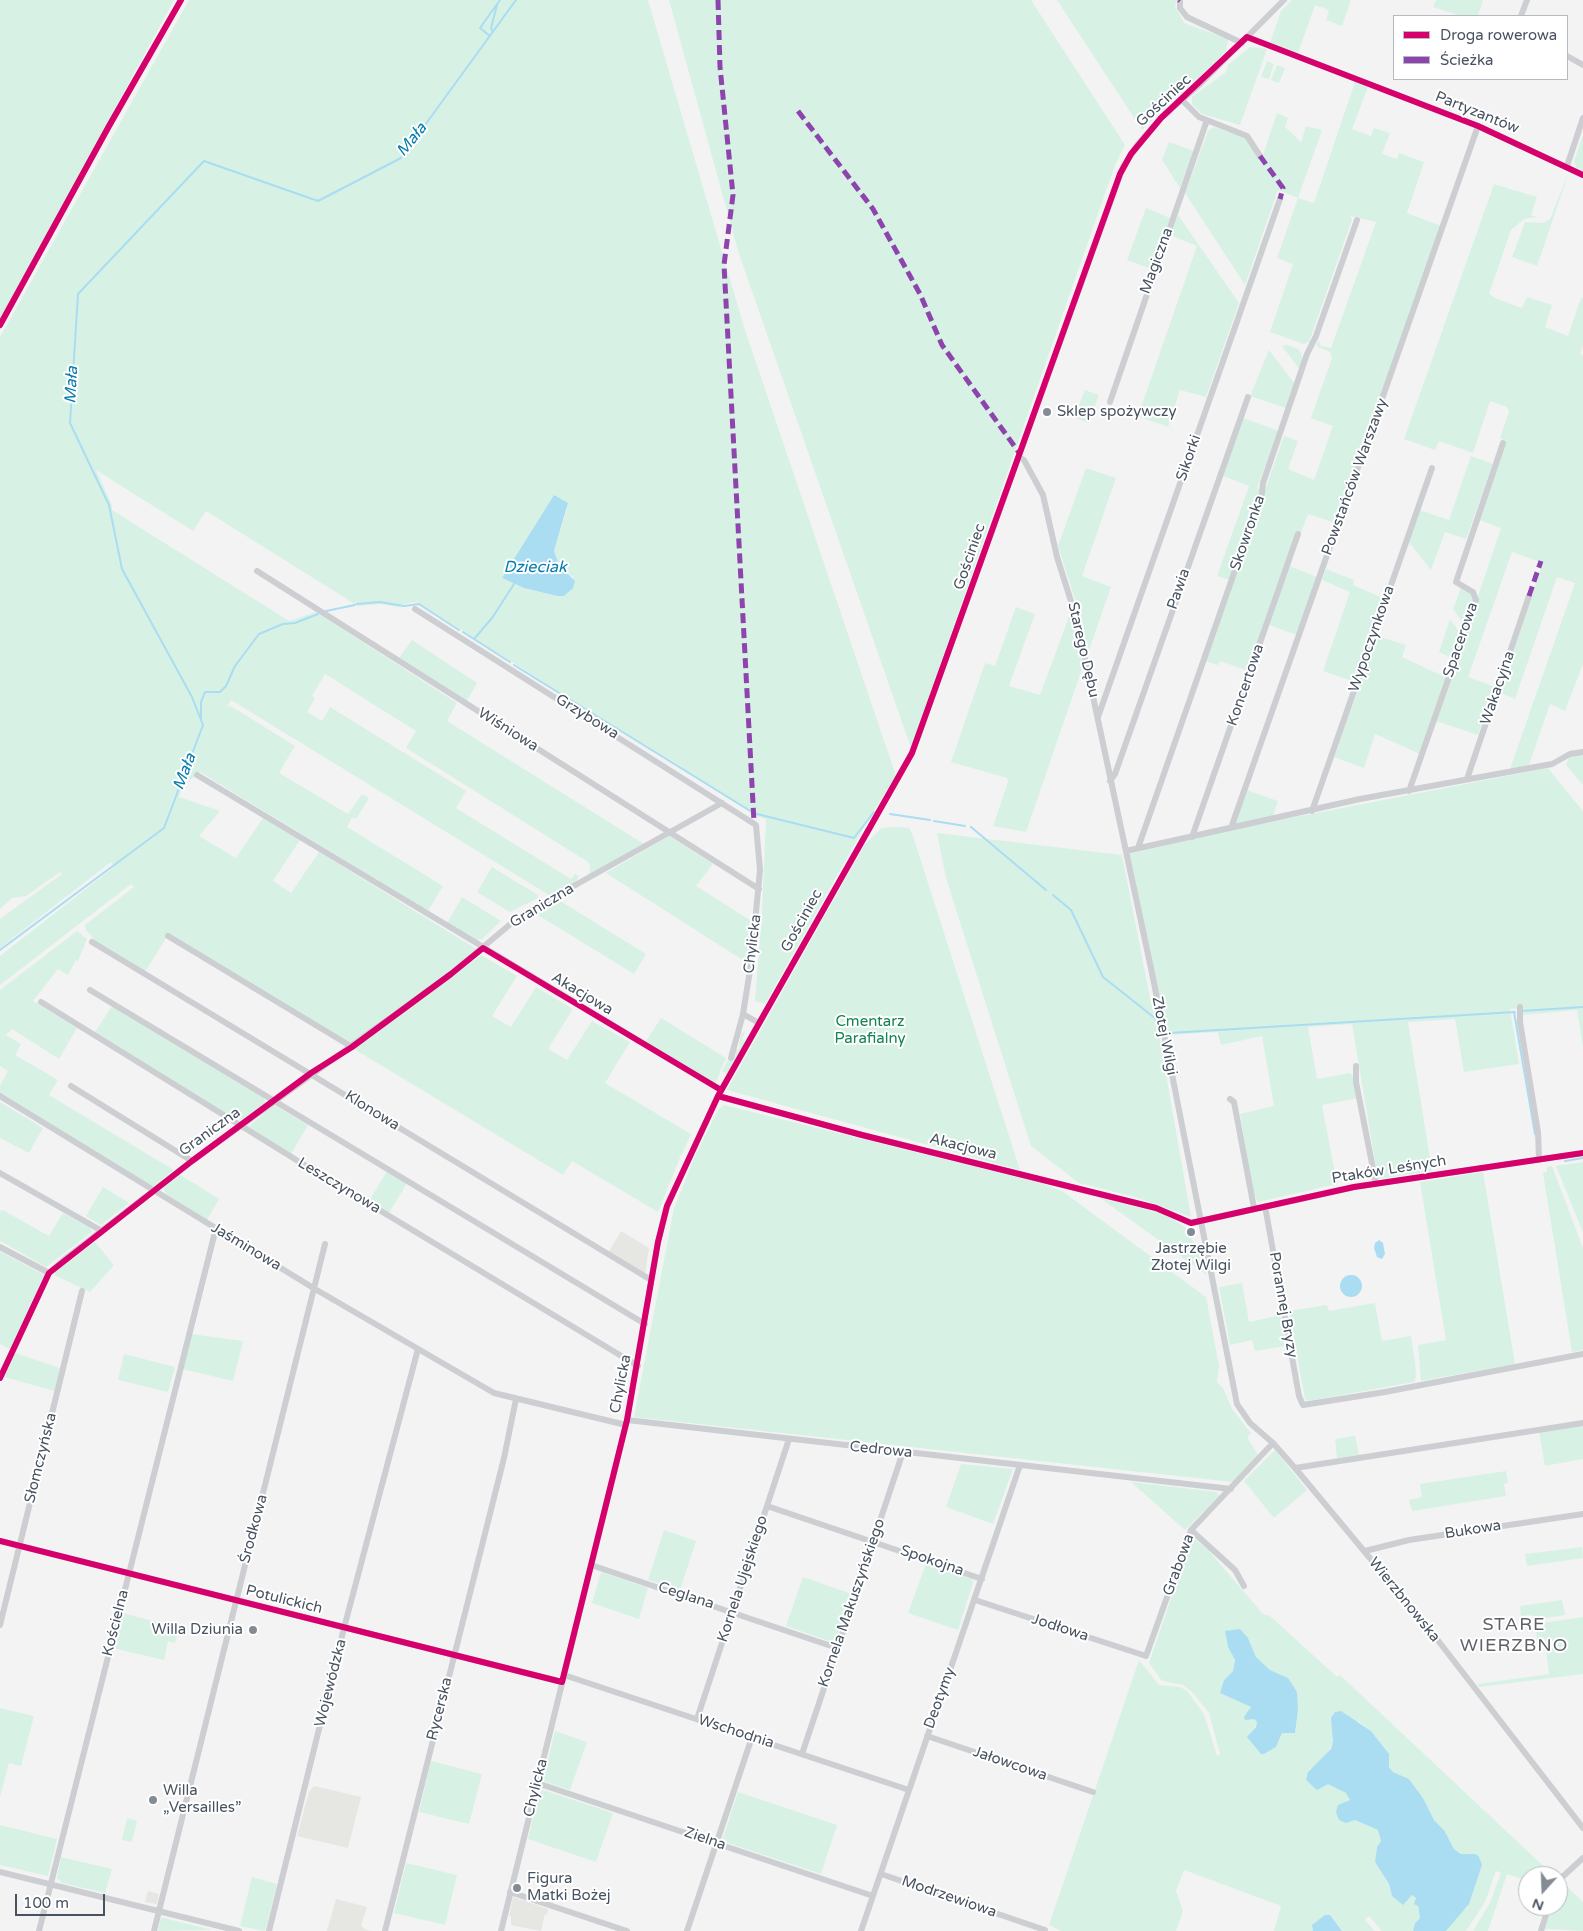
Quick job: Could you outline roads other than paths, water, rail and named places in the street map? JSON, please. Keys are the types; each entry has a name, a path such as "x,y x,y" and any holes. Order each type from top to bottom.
{"street":[{"path":"0,325 112,120 181,0"},
{"name":"Gościniec","path":"719,1093 912,753 1120,174 1144,136 1245,40 1284,0"},
{"path":"1521,15 1527,0"},
{"name":"Partyzantów","path":"1180,1 1180,8 1187,17 1478,126 1583,175"},
{"path":"1568,57 1583,65"},
{"path":"1182,100 1199,117 1247,136 1260,156"},
{"path":"1567,166 1583,118"},
{"name":"Magiczna","path":"1110,402 1206,120"},
{"name":"Powstańców Warszawy","path":"1231,828 1478,126"},
{"name":"Sikorki","path":"1098,717 1280,199"},
{"name":"Skowronka","path":"1138,848 1262,493 1263,483 1307,354 1316,336 1357,220"},
{"name":"Pawia","path":"1110,781 1115,774 1248,397"},
{"name":"Spacerowa","path":"1409,790 1476,600 1474,592 1456,582 1502,443"},
{"name":"Starego Dębu","path":"1018,457 1024,460 1043,495 1057,557 1076,617 1126,851"},
{"name":"Wypoczynkowa","path":"1312,811 1432,468"},
{"name":"Koncertowa","path":"1192,837 1298,534"},
{"name":"Wiśniowa","path":"257,571 759,889"},
{"name":"Wakacyjna","path":"1467,779 1529,596"},
{"name":"Grzybowa","path":"414,609 754,822 757,828"},
{"path":"1126,851 1409,790 1552,764 1570,754 1583,752"},
{"name":"Akacjowa","path":"197,775 719,1093 856,1133 1156,1208 1188,1223 1200,1222"},
{"name":"Graniczna","path":"0,1378 49,1273 154,1189 311,1074 352,1048 451,974 520,916 722,802"},
{"name":"Chylicka","path":"731,1058 743,1014 751,966 759,889 757,828"},
{"name":"Złotej Wilgi","path":"1126,851 1152,973 1200,1222"},
{"path":"168,936 352,1048"},
{"name":"Klonowa","path":"92,942 651,1280"},
{"path":"90,990 645,1324"},
{"name":"Leszczynowa","path":"42,1002 240,1126 638,1366"},
{"path":"1520,1007 1520,1022 1538,1132 1540,1160"},
{"path":"743,1014 759,1024"},
{"path":"1356,1066 1356,1082 1376,1184"},
{"path":"71,1086 192,1161"},
{"name":"Chylicka","path":"501,1931 627,1423 651,1280 667,1206 719,1093"},
{"name":"Jaśminowa","path":"0,1096 315,1288 494,1393"},
{"path":"1230,1100 1234,1102 1254,1208"},
{"name":"Ptaków Leśnych","path":"1200,1222 1254,1208 1376,1184 1583,1153"},
{"path":"0,1173 102,1231"},
{"name":"Porannej Bryzy","path":"1265,1206 1299,1396 1303,1405 1434,1384 1583,1354"},
{"name":"Wierzbnowska","path":"1200,1222 1237,1404 1250,1423 1273,1443 1295,1468 1432,1634 1583,1828"},
{"name":"Kościelna","path":"39,1931 216,1228"},
{"name":"Środkowa","path":"154,1931 325,1244"},
{"path":"0,1247 49,1273"},
{"name":"Słomczyńska","path":"0,1625 82,1291"},
{"name":"Wojewódzka","path":"269,1931 344,1628 418,1349"},
{"name":"Cedrowa","path":"494,1393 516,1400 627,1423 1232,1488"},
{"name":"Rycerska","path":"385,1931 504,1458 516,1400"},
{"path":"1295,1468 1583,1423"},
{"name":"Kornela Ujejskiego","path":"697,1719 789,1439"},
{"name":"Grabowa","path":"1146,1656 1191,1530 1273,1443"},
{"name":"Kornela Makuszyńskiego","path":"802,1754 903,1452"},
{"name":"Deotymy","path":"861,1931 1020,1465"},
{"name":"Spokojna","path":"767,1506 982,1579"},
{"name":"Bukowa","path":"1364,1551 1419,1538 1583,1514"},
{"path":"1191,1530 1235,1570 1244,1586"},
{"name":"Potulickich","path":"0,1541 454,1655 563,1678"},
{"name":"Ceglana","path":"591,1565 837,1648"},
{"name":"Jodłowa","path":"975,1600 1146,1656"},
{"name":"Wschodnia","path":"563,1678 697,1719 909,1790"},
{"name":"Jałowcowa","path":"927,1736 1093,1792"},
{"path":"687,1931 752,1737"},
{"name":"Zielna","path":"537,1783 873,1896"},
{"path":"1568,1872 1583,1858"},
{"path":"0,1872 239,1931"},
{"name":"Modrzewiowa","path":"881,1874 1045,1930"},
{"path":"510,1892 628,1931"},
{"path":"1541,1931 1546,1916"}],"water":[{"name":"Dzieciak","path":"554,495 568,503 554,551 559,565 575,581 573,588 564,596 524,588 502,578"},
{"path":"1379,1240 1383,1243 1385,1254 1382,1259 1377,1257 1374,1248 1375,1243"},
{"path":"1347,1275 1355,1275 1362,1282 1362,1290 1355,1297 1347,1297 1340,1290 1340,1282"},
{"path":"1240,1629 1248,1638 1256,1657 1270,1670 1288,1678 1297,1692 1298,1711 1295,1733 1282,1733 1276,1747 1264,1754 1261,1754 1247,1737 1256,1727 1257,1722 1254,1719 1245,1720 1244,1717 1251,1707 1220,1693 1224,1680 1233,1671 1235,1660 1228,1647 1225,1631"},
{"path":"1341,1711 1371,1731 1389,1754 1389,1767 1393,1772 1409,1779 1423,1798 1434,1820 1444,1830 1454,1849 1461,1854 1476,1854 1479,1857 1482,1865 1469,1904 1446,1931 1413,1931 1415,1923 1420,1918 1418,1906 1414,1904 1416,1898 1412,1895 1403,1905 1392,1896 1389,1884 1375,1862 1377,1847 1381,1841 1378,1830 1355,1820 1346,1823 1339,1820 1336,1812 1338,1805 1350,1800 1346,1793 1328,1784 1317,1790 1306,1780 1308,1772 1331,1749 1333,1741 1331,1718 1335,1712"},
{"path":"1325,1915 1330,1915 1342,1931 1313,1931 1312,1925"}],"waterway":[{"path":"490,36 480,28 500,0"},
{"name":"Mała","path":"0,950 164,828 203,725 192,697 122,569 109,505 70,423 78,294 204,161 318,201 401,158 516,0"},
{"path":"493,32 491,28 497,5"},
{"path":"474,639 492,618 514,584"},
{"path":"357,604 380,602 404,606 419,604 459,630"},
{"path":"326,611 355,605"},
{"path":"201,718 201,702 205,692 220,692 226,686 235,666 259,634 283,624 295,623 318,614"},
{"path":"463,632 510,662"},
{"path":"514,665 752,812"},
{"path":"757,814 854,838 874,812"},
{"path":"890,814 930,820"},
{"path":"934,821 965,826"},
{"path":"971,827 1046,890"},
{"path":"1053,895 1071,910 1103,977 1156,1019 1160,1034"},
{"path":"1521,1011 1583,1007"},
{"path":"1514,1012 1535,1134"},
{"path":"1169,1033 1515,1012"},
{"path":"1565,1161 1583,1158"}],"place":[{"name":"Sklep spożywczy","path":"1047,412"},
{"name":"Jastrzębie Złotej Wilgi","path":"1191,1232"},
{"name":"Willa Dziunia","path":"253,1630"},
{"name":"Willa „Versailles”","path":"153,1800"},
{"name":"Figura Matki Bożej","path":"517,1888"}],"district":[{"name":"STARE WIERZBNO","path":"1514,1635"}],"park label":[{"name":"Cmentarz Parafialny","path":"870,1030"}]}
